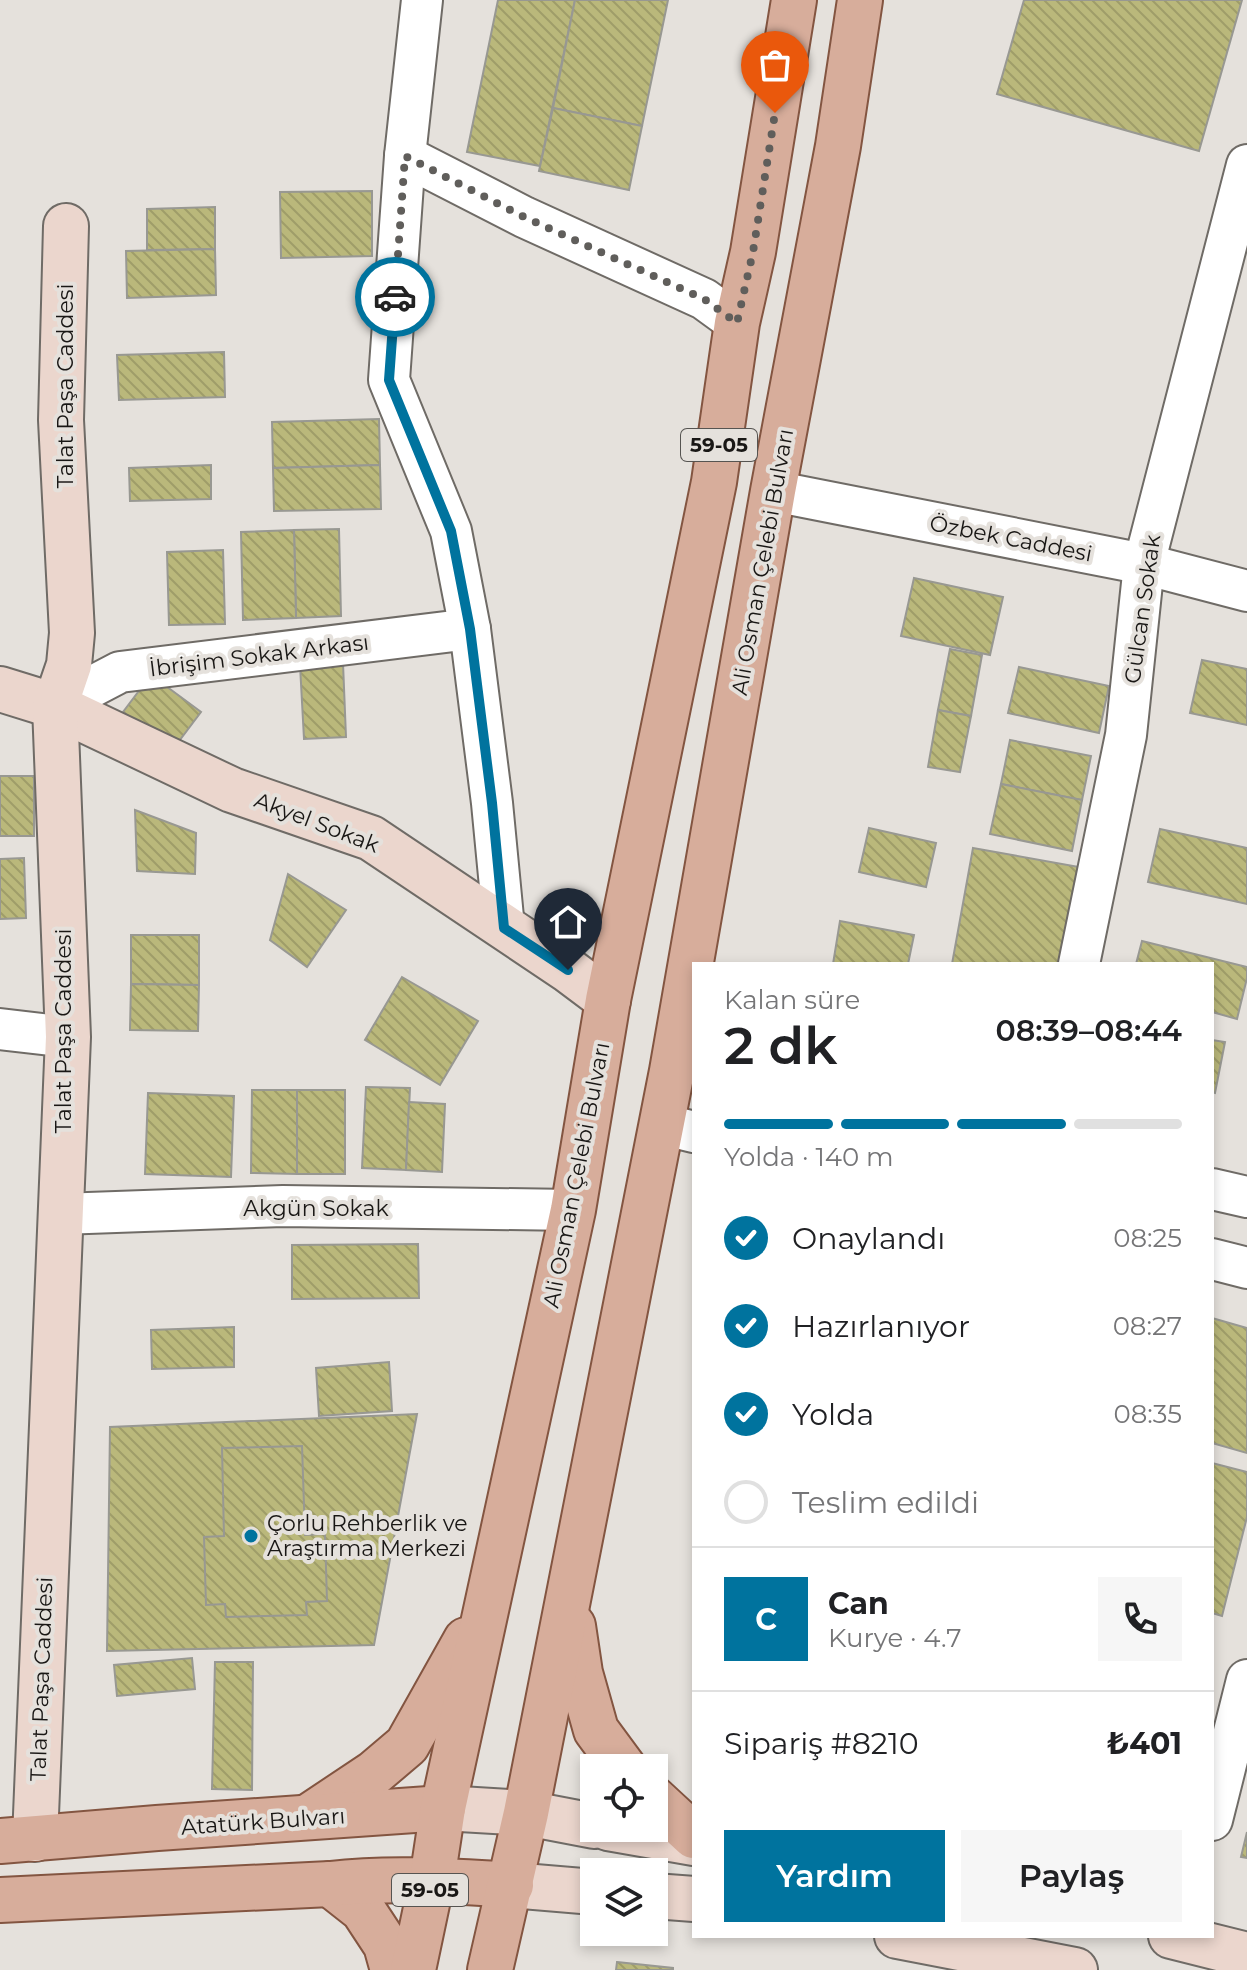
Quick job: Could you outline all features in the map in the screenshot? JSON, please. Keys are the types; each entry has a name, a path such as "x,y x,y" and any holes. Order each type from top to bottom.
{"main road":[{"name":"Ali Osman Çelebi Bulvarı","path":"413,1970 443,1808 573,1210 608,1000 714,482 737,323 753,252 794,0"},
{"name":"Ali Osman Çelebi Bulvarı","path":"700,962 773,491 838,146 860,0"},
{"name":"Ali Osman Çelebi Bulvarı","path":"490,1970 511,1885 569,1596 678,1128 692,1015"},
{"path":"569,1596 580,1673 596,1730 614,1754"},
{"path":"307,1818 374,1773 407,1745 489,1599"},
{"name":"Atatürk Bulvarı","path":"17,1840 443,1808"},
{"path":"668,1812 692,1834"},
{"path":"0,1900 364,1880 511,1885"},
{"path":"330,1884 363,1910 386,1945 393,1970"}],"street":[{"path":"422,0 405,156 389,380 451,531 470,629 504,928"},
{"path":"405,156 524,217 704,299 737,323"},
{"name":"Gülcan Sokak","path":"1079,962 1126,735 1144,564 1233,265 1247,165"},
{"name":"Talat Paşa Caddesi","path":"17,1840 60,1214 68,1037 55,706 69,665 72,633 61,420 66,226"},
{"name":"Özbek Caddesi","path":"773,491 1144,564 1247,591"},
{"name":"İbrişim Sokak Arkası","path":"55,706 120,672 470,629"},
{"name":"Akyel Sokak","path":"0,689 55,706 232,790 371,838 608,1000"},
{"path":"0,1029 68,1037"},
{"path":"1214,1189 1247,1197"},
{"name":"Akgün Sokak","path":"60,1214 283,1206 573,1210"},
{"path":"1214,1260 1247,1268"},
{"path":"1214,1812 1247,1680"},
{"name":"Atatürk Bulvarı","path":"443,1808 526,1813 580,1823"},
{"path":"668,1838 692,1843"},
{"path":"511,1885 580,1891"},
{"path":"668,1897 692,1899"},
{"path":"907,1938 1051,1968"},
{"path":"1183,1938 1247,1955"}],"building":[{"path":"498,0 575,0 540,166 467,152"},
{"path":"575,0 668,0 642,126 553,108"},
{"path":"1024,0 1242,0 1199,151 997,94"},
{"path":"553,108 642,126 629,190 539,171"},
{"path":"372,191 372,256 281,258 280,192"},
{"path":"215,207 215,249 147,250 147,209"},
{"path":"215,249 216,295 127,298 126,251"},
{"path":"224,352 225,397 119,400 117,355"},
{"path":"379,419 380,465 273,468 272,422"},
{"path":"211,465 211,499 130,501 129,468"},
{"path":"380,465 381,509 274,511 273,468"},
{"path":"339,529 341,616 296,618 294,530"},
{"path":"294,530 296,618 243,620 241,532"},
{"path":"223,550 225,624 169,625 167,552"},
{"path":"914,578 1003,597 990,655 901,636"},
{"path":"950,649 982,655 971,716 938,710"},
{"path":"1202,660 1247,669 1247,725 1190,713"},
{"path":"343,663 346,737 304,739 300,665"},
{"path":"1019,667 1109,686 1099,733 1008,713"},
{"path":"151,675 201,712 173,749 123,712"},
{"path":"938,710 971,716 960,772 928,767"},
{"path":"1010,740 1091,756 1082,800 1001,784"},
{"path":"0,776 34,776 34,836 0,836"},
{"path":"1001,784 1082,800 1072,851 990,834"},
{"path":"135,810 196,833 195,874 137,871"},
{"path":"869,828 936,843 926,887 859,872"},
{"path":"1160,829 1247,848 1247,904 1148,882"},
{"path":"973,848 1079,867 1061,962 952,962"},
{"path":"24,858 26,918 0,919 0,859"},
{"path":"288,874 346,910 307,967 270,940"},
{"path":"840,921 914,935 908,962 833,962"},
{"path":"131,935 199,935 199,985 131,984"},
{"path":"1142,941 1247,967 1237,1019 1214,1013 1214,962 1137,962"},
{"path":"402,977 478,1021 440,1085 365,1040"},
{"path":"131,984 199,985 198,1031 130,1030"},
{"path":"1214,1040 1225,1042 1214,1093"},
{"path":"366,1087 410,1088 406,1170 362,1168"},
{"path":"252,1090 297,1090 297,1174 251,1173"},
{"path":"297,1090 345,1090 345,1174 297,1174"},
{"path":"148,1093 234,1096 231,1177 145,1174"},
{"path":"409,1102 445,1104 442,1172 406,1170"},
{"path":"418,1244 419,1298 292,1299 292,1245"},
{"path":"1214,1319 1247,1328 1247,1453 1214,1444"},
{"path":"234,1327 234,1367 152,1369 151,1330"},
{"path":"389,1362 392,1411 319,1416 316,1368"},
{"name":"Çorlu Rehberlik ve Araştırma Merkezi","path":"417,1414 374,1645 107,1651 110,1427"},
{"path":"302,1446 305,1535 325,1534 327,1601 306,1602 307,1615 226,1617 225,1604 206,1605 204,1537 224,1536 222,1448"},
{"path":"1214,1464 1247,1472 1247,1517 1222,1616 1214,1614"},
{"path":"192,1658 195,1689 117,1696 114,1665"},
{"path":"215,1662 253,1662 252,1790 212,1789"},
{"path":"1247,1832 1247,1858 1241,1857"},
{"path":"617,1962 673,1968 673,1970 616,1970"}],"way so far":[{"path":"395,297 405,156 524,217 704,299 737,323 753,252 775,113"}],"place":[{"name":"Çorlu Rehberlik ve Araştırma Merkezi","path":"251,1536"}],"route":[{"path":"395,297 389,380 451,531 470,629 504,928 568,970"}]}
